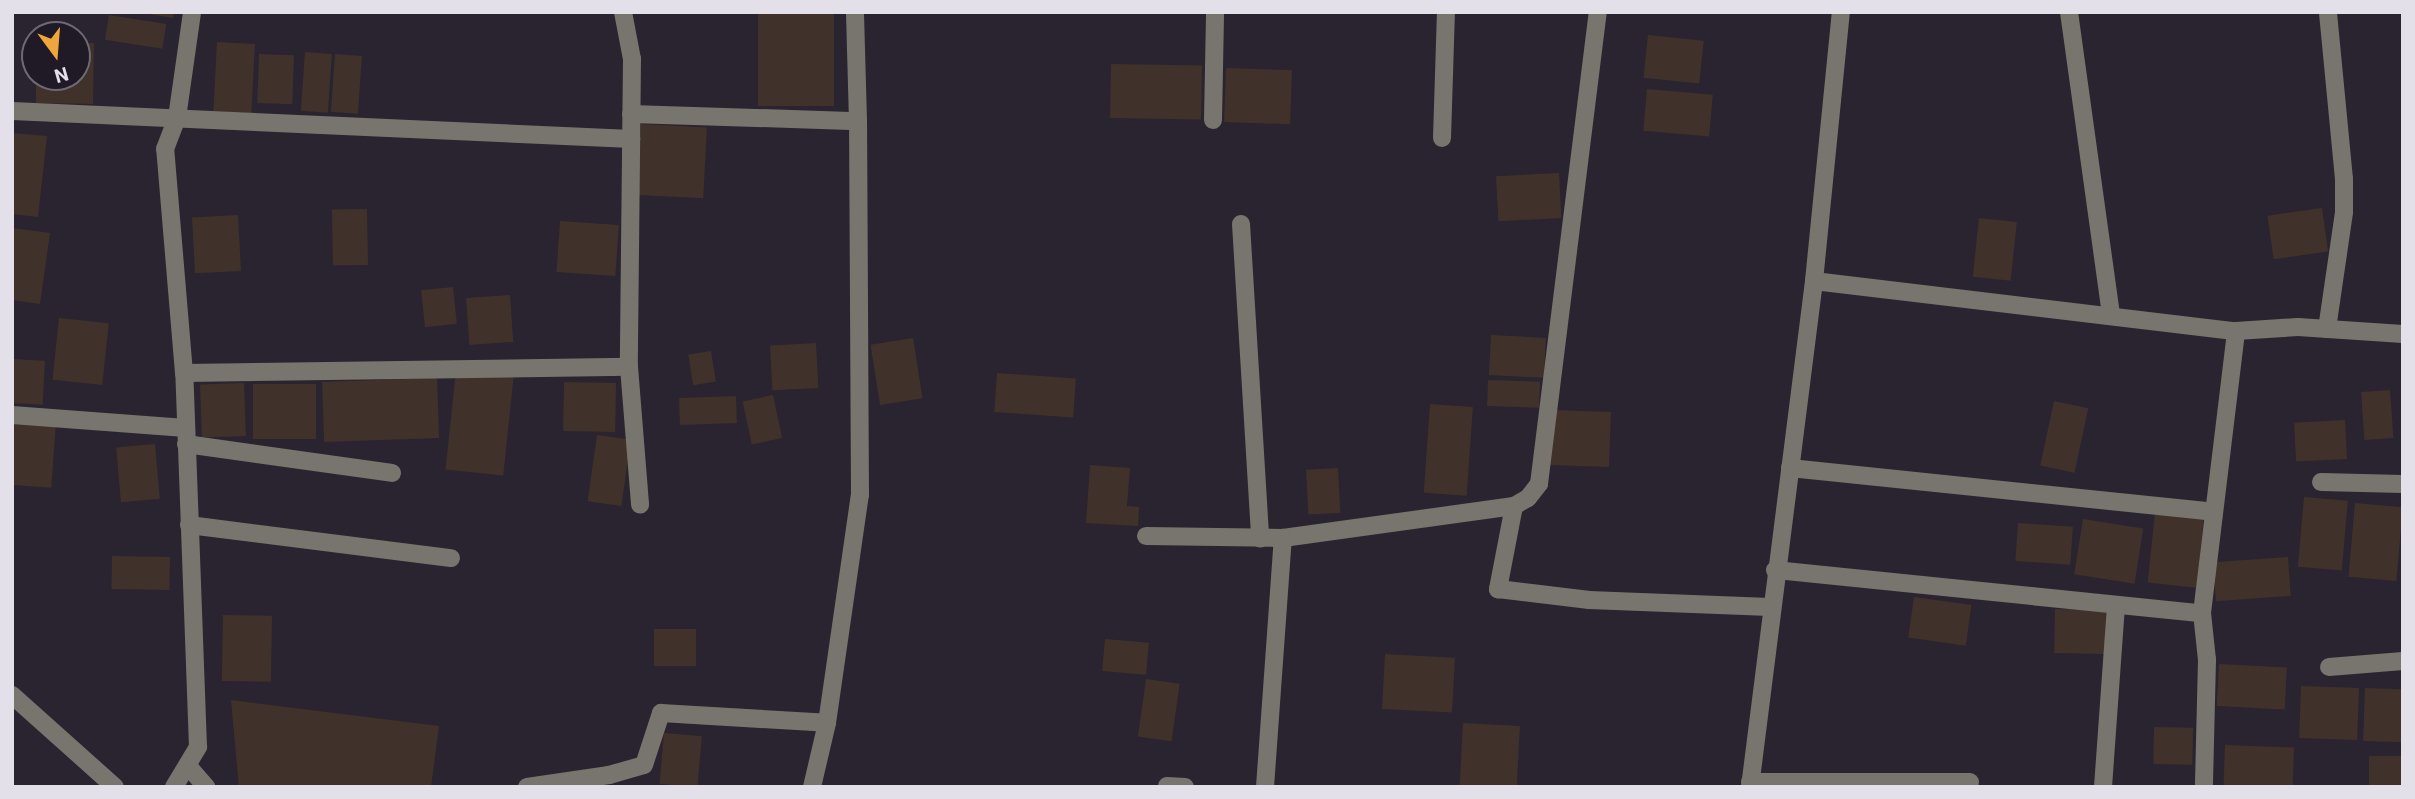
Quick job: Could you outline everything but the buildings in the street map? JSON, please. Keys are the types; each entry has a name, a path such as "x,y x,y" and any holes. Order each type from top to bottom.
{"street":[{"path":"192,12 177,118 165,149 184,373 198,747 180,777 205,787"},
{"path":"623,12 632,59 629,367 639,505"},
{"path":"812,787 827,723 860,495 855,12"},
{"path":"1213,120 1215,12"},
{"path":"1442,138 1446,12"},
{"path":"1146,536 1283,538 1514,506 1528,498 1539,484 1598,12"},
{"path":"1841,12 1814,281 1770,607 1750,784 1970,782"},
{"path":"2069,12 2111,315"},
{"path":"2327,329 2344,212 2344,179 2328,12"},
{"path":"12,111 631,139"},
{"path":"632,114 858,121"},
{"path":"1241,224 1259,538"},
{"path":"1814,281 2236,331 2298,327 2403,334"},
{"path":"2204,787 2207,660 2202,613 2236,331"},
{"path":"184,373 629,367"},
{"path":"12,415 186,436 392,473"},
{"path":"1790,468 2214,512"},
{"path":"2321,482 2403,484"},
{"path":"1514,506 1498,589 1589,600 1770,607"},
{"path":"189,525 451,558"},
{"path":"1265,787 1283,538"},
{"path":"1775,570 2202,613"},
{"path":"2103,787 2116,606"},
{"path":"2329,667 2403,661"},
{"path":"12,695 115,787"},
{"path":"527,787 609,775 644,765 661,713 827,723"}]}
